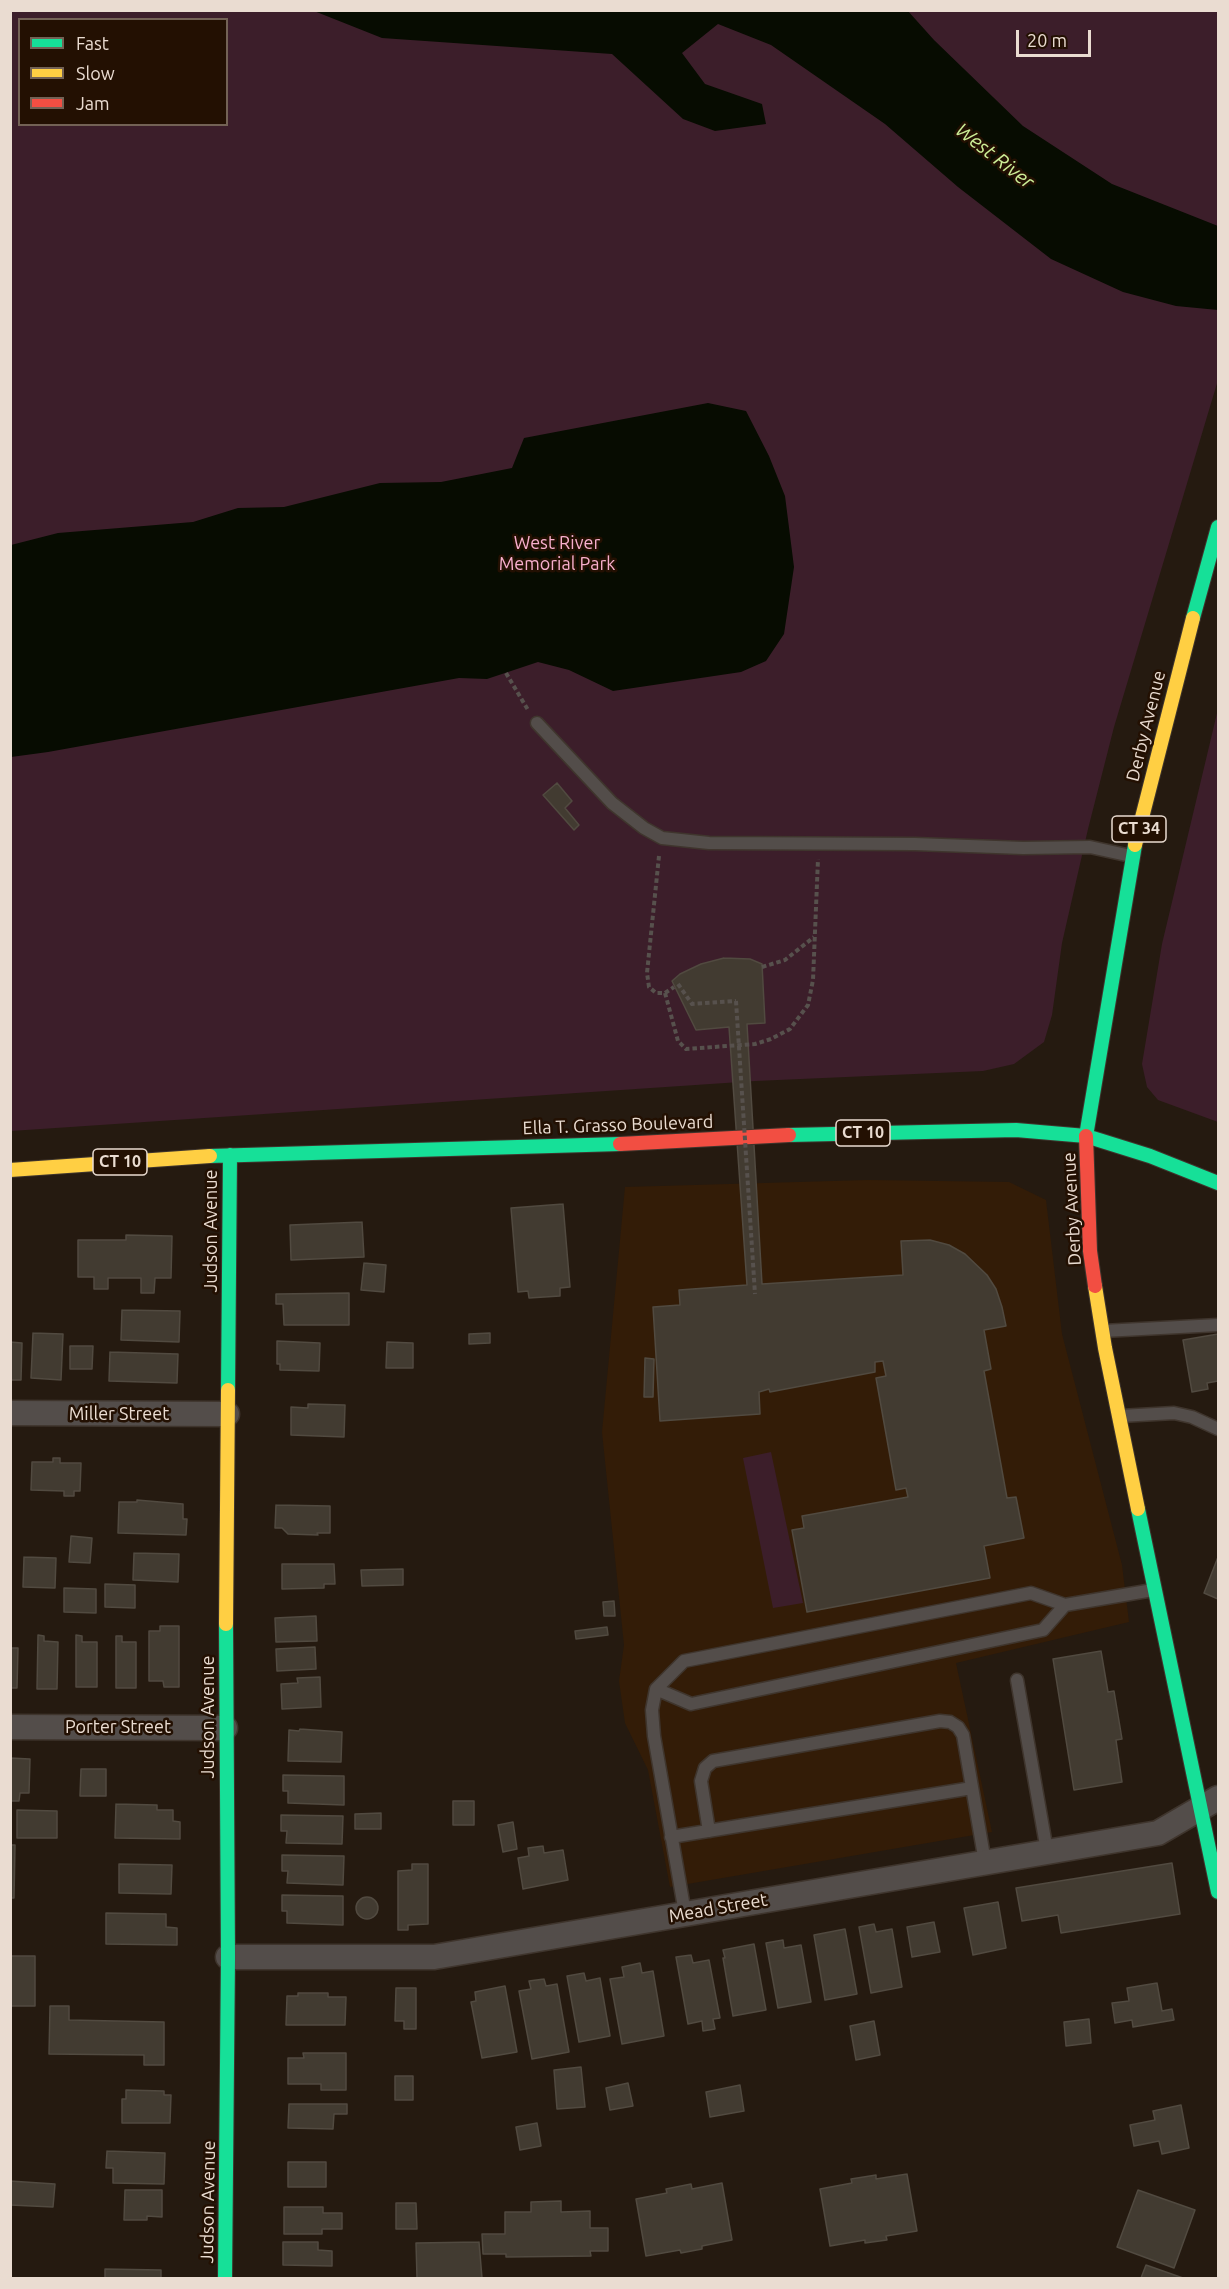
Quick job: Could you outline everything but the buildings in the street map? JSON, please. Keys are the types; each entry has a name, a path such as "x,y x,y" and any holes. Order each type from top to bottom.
{"main road":[{"name":"Derby Avenue","path":"1218,527 1132,856 1086,1136 1090,1251 1102,1331 1154,1589 1210,1804 1218,1892"},
{"name":"Ella T. Grasso Boulevard","path":"10,1170 230,1155 640,1143 782,1135 1016,1130 1086,1136 1150,1156 1218,1183"},
{"name":"Judson Avenue","path":"225,2278 228,1957 225,1728 230,1155"}],"street":[{"name":"Miller Street","path":"10,1413 227,1414"},
{"name":"Porter Street","path":"10,1727 225,1728"},
{"name":"Mead Street","path":"228,1957 434,1957 1158,1833 1210,1804"}],"lane":[{"path":"537,723 612,803 644,828 662,838 710,843 1090,847 1132,856"},
{"path":"1102,1331 1218,1325"},
{"path":"1119,1416 1174,1413 1192,1417 1218,1429"},
{"path":"685,1914 654,1736 652,1710 656,1689 684,1661 1031,1593 1065,1605 1154,1589"},
{"path":"656,1689 692,1704 1043,1630 1065,1605"},
{"path":"1017,1680 1047,1851"},
{"path":"709,1831 701,1781 705,1768 713,1761 922,1723 950,1722 958,1727 963,1735 985,1862"},
{"path":"671,1837 972,1788"}],"path":[{"path":"506,674 512,687 537,723"},
{"path":"662,838 647,973 649,987 656,993 665,993 676,986 692,1004 736,1001 755,1294"},
{"path":"665,993 678,1041 686,1049 755,1044 790,1029 808,1005 813,980 819,844"},
{"path":"762,967 785,960 815,937"}],"shaded area":[{"path":"868,1180 1009,1182 1046,1200 1062,1334 1122,1565 1129,1622 956,1663 992,1832 670,1887 648,1770 625,1723 619,1681 624,1645 602,1432 625,1187"}],"green space":[{"name":"West River Memorial Park","path":"11,11 1218,11 1218,380 1114,727 1062,943 1052,1015 1044,1042 1014,1064 983,1071 755,1081 11,1131"},
{"path":"1218,709 1218,1122 1158,1100 1147,1087 1142,1064 1162,944"},
{"path":"771,1452 803,1603 773,1608 743,1458"}],"water":[{"name":"West River","path":"314,11 908,11 934,40 1023,126 1112,184 1218,226 1218,310 1176,306 1123,292 1051,259 958,187 885,124 771,45 718,24 682,53 705,84 762,104 766,124 715,131 683,119 612,54 382,38"},
{"path":"708,403 746,411 769,456 785,496 794,567 784,634 766,661 741,672 613,691 569,670 538,662 487,679 459,678 11,757 11,545 58,533 193,522 238,508 284,507 380,483 441,482 512,468 524,438"}],"traffic: fast":[{"path":"1193,618 1218,527"},
{"path":"789,1135 1016,1130 1086,1136 1135,845"},
{"path":"1086,1136 1150,1156 1218,1183"},
{"path":"210,1156 620,1144"},
{"path":"228,1390 230,1155"},
{"path":"1138,1509 1218,1892"},
{"path":"225,2278 228,1957 226,1624"}],"traffic: slow":[{"path":"1135,845 1193,618"},
{"path":"10,1170 210,1156"},
{"path":"1095,1286 1105,1348 1138,1509"},
{"path":"226,1624 228,1390"}],"traffic: jam":[{"path":"620,1144 789,1135"},
{"path":"1086,1136 1090,1251 1095,1286"}]}
